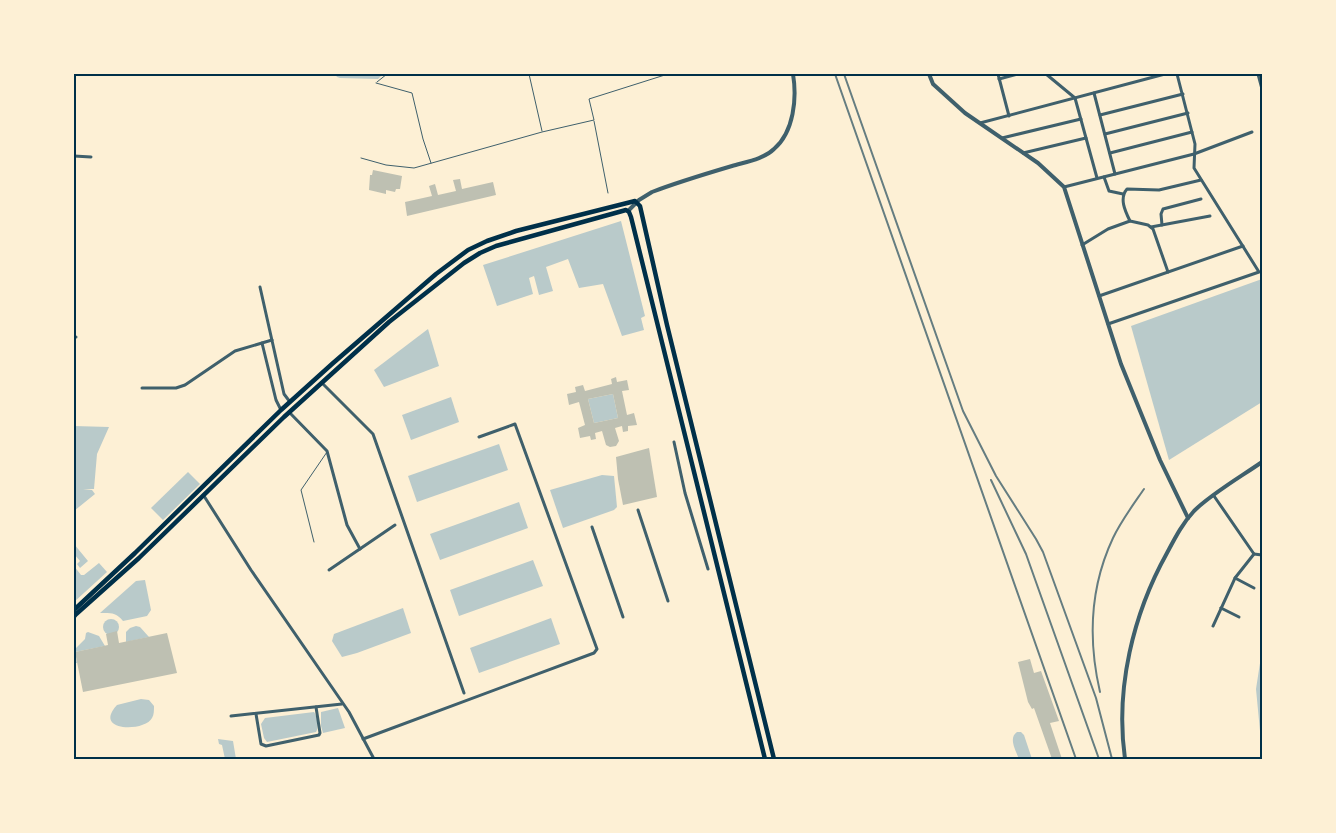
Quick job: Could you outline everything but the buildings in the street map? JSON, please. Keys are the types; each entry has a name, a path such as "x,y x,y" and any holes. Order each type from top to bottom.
{"main road":[{"path":"74,610 162,528 281,410 385,317 468,250 516,231 633,200 637,201 640,206 667,325 774,759"},
{"path":"74,616 139,558 289,412 396,316 451,272 480,253 496,246 622,211 628,211 765,759"},
{"path":"684,433 693,430"},
{"path":"706,520 715,518"},
{"path":"729,613 737,611"}],"street":[{"path":"628,211 647,194 750,160 774,150 781,142 791,119 794,101 793,74"},
{"path":"929,74 933,84 965,114 1038,163 1064,187 1121,364 1153,442 1188,518"},
{"path":"998,74 1009,116"},
{"path":"999,79 1018,74"},
{"path":"1046,74 1075,98 1097,178"},
{"path":"980,123 1165,74"},
{"path":"1108,324 1259,272 1194,168 1196,144 1177,74"},
{"path":"1258,74 1262,89"},
{"path":"1094,93 1115,174"},
{"path":"1100,115 1182,94"},
{"path":"1105,134 1188,113"},
{"path":"1002,138 1081,119"},
{"path":"1110,153 1192,132"},
{"path":"1064,187 1194,154 1252,132"},
{"path":"1023,153 1086,138"},
{"path":"74,156 91,157"},
{"path":"1104,177 1109,191 1123,194"},
{"path":"1130,221 1123,201 1123,194 1127,189 1159,190 1201,180"},
{"path":"1162,225 1160,214 1163,209 1201,199"},
{"path":"1082,245 1108,228 1130,221 1151,227 1210,216"},
{"path":"1151,227 1168,272"},
{"path":"1099,296 1243,246"},
{"path":"260,287 284,394 290,402"},
{"path":"142,388 176,388 185,385 229,354 272,340"},
{"path":"262,343 276,400 281,410"},
{"path":"322,383 373,434 464,693"},
{"path":"289,412 327,451 347,525 360,549"},
{"path":"364,739 594,653 597,650 515,424 478,437"},
{"path":"674,442 685,493 708,569"},
{"path":"1126,759 1122,738 1123,696 1133,635 1145,598 1159,567 1182,525 1188,518 1214,496 1262,462"},
{"path":"204,496 251,570 349,712 374,759"},
{"path":"1214,496 1254,554 1262,555"},
{"path":"638,510 668,600"},
{"path":"329,570 396,525"},
{"path":"592,527 624,617"},
{"path":"1213,626 1235,578 1254,554"},
{"path":"1235,578 1254,588"},
{"path":"1221,608 1239,617"},
{"path":"231,716 343,704"},
{"path":"256,714 261,744 266,746 319,735 316,707"}],"lane":[{"path":"387,74 376,83 412,92 431,164"},
{"path":"529,74 542,132"},
{"path":"608,193 589,98 668,74"},
{"path":"361,158 386,165 414,168 542,132 594,120"},
{"path":"314,542 301,490 327,451"}],"shaded area":[{"path":"335,74 383,74 378,79 340,78"},
{"path":"621,221 645,316 641,318 644,330 622,336 603,284 579,288 568,259 546,267 553,291 539,295 534,276 529,278 533,294 497,306 483,265"},
{"path":"1262,279 1262,402 1169,460 1131,326"},
{"path":"428,329 439,366 384,387 374,370"},
{"path":"613,394 618,418 594,423 588,399"},
{"path":"451,397 459,422 411,440 402,415"},
{"path":"74,426 109,427 97,454 94,489 83,489 92,490 95,494 74,511"},
{"path":"499,444 508,470 417,502 408,476"},
{"path":"188,472 200,484 163,520 151,508"},
{"path":"602,475 614,476 617,507 614,510 563,528 550,490"},
{"path":"519,502 528,528 440,560 430,534"},
{"path":"74,544 88,561 80,568 77,564 80,561 74,554"},
{"path":"533,560 543,586 459,616 450,590"},
{"path":"99,563 107,572 74,602 74,566 81,575 84,575"},
{"path":"145,580 151,610 147,616 123,621 110,613 100,613 136,581"},
{"path":"403,608 411,633 342,657 332,641 334,634"},
{"path":"551,618 560,644 479,673 470,648"},
{"path":"108,619 114,619 119,624 117,633 108,635 103,630 103,624"},
{"path":"136,626 140,627 149,637 126,642 126,632"},
{"path":"88,632 99,636 105,646 75,652 77,663 75,663 74,650 85,639"},
{"path":"1262,650 1262,752 1256,689"},
{"path":"141,699 149,700 154,706 153,717 147,723 131,727 115,725 111,720 111,714 117,705"},
{"path":"338,708 345,728 323,733 321,712"},
{"path":"314,712 317,722 316,732 267,742 264,738 261,724 265,718"},
{"path":"1017,732 1021,732 1024,735 1032,759 1019,759 1013,741 1014,735"},
{"path":"218,739 233,741 236,759 225,759 222,745 219,744"}],"railway":[{"path":"835,74 1076,759"},
{"path":"844,74 963,411 996,476 1043,552 1096,698 1112,759"},
{"path":"991,480 1026,554 1099,759"},
{"path":"1100,692 1096,672 1093,633 1093,614 1100,575 1105,557 1116,532 1144,489"}]}
